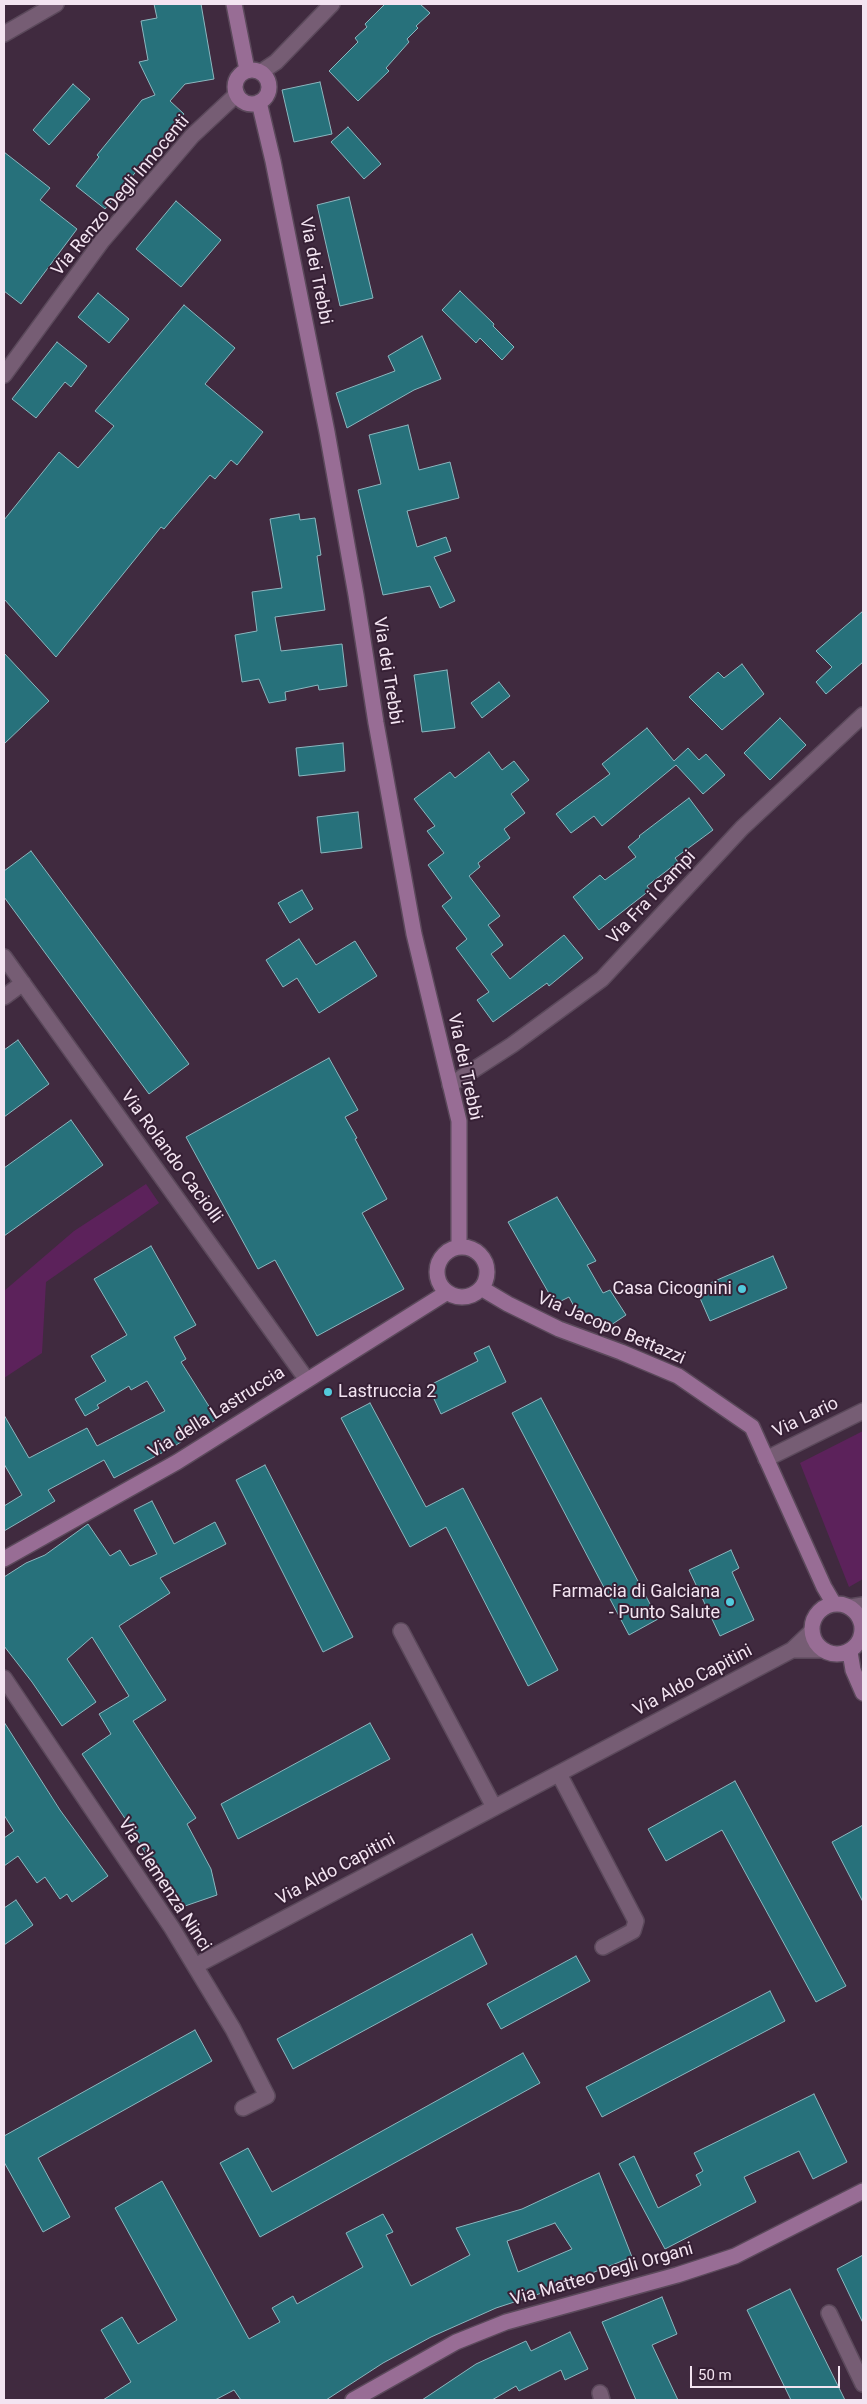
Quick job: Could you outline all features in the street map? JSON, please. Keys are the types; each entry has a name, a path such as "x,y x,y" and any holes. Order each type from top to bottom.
{"street":[{"path":"4,34 56,4"},
{"path":"234,4 254,71 269,85 267,96 258,102 248,103 237,94 235,89 238,77 254,71 276,62 332,4"},
{"name":"Via Renzo Degli Innocenti","path":"4,375 102,241 192,136 237,94"},
{"name":"Via dei Trebbi","path":"258,102 274,161 327,432 414,934 459,1121 461,1157 459,1246"},
{"name":"Via Fra i Campi","path":"450,1085 512,1045 602,979 742,828 863,715"},
{"name":"Via Rolando Caciolli","path":"4,956 307,1380"},
{"path":"4,997 23,983"},
{"path":"459,1246 469,1247 478,1252 484,1260 487,1269 486,1279 482,1288 476,1293 461,1298 446,1293 439,1285 436,1275 437,1265 442,1256 449,1249 459,1246"},
{"name":"Via Jacopo Bettazzi","path":"482,1288 508,1304 559,1329 678,1376 752,1427 824,1587 828,1606"},
{"name":"Via della Lastruccia","path":"4,1559 177,1462 446,1293"},
{"name":"Via Lario","path":"766,1459 863,1411"},
{"path":"837,1652 860,1641 863,1627 856,1606 828,1606 814,1619 812,1631 817,1645 837,1652 853,1670 863,1693"},
{"path":"402,1631 494,1807"},
{"name":"Via Aldo Capitini","path":"195,1966 792,1650 812,1631"},
{"name":"Via Aldo Capitini","path":"792,1650 837,1652"},
{"name":"Via Clemenza Ninci","path":"4,1678 195,1966 233,2028 267,2096 243,2108"},
{"path":"559,1774 636,1921 633,1931 603,1948"},
{"name":"Via Matteo Degli Organi","path":"353,2400 456,2342 506,2322 677,2275 735,2256 863,2191"},
{"path":"829,2313 863,2384"}],"shaded area":[{"path":"146,1184 159,1203 46,1282 42,1353 4,1378 4,1291 74,1231"},
{"path":"863,1431 863,1579 849,1587 800,1463"}],"building":[{"path":"154,4 201,4 214,79 185,84 170,101 184,114 105,209 76,186 99,157 97,155 142,100 155,95 139,62 148,60 141,21 157,18"},
{"path":"385,4 420,4 430,13 416,26 418,28 407,39 409,42 386,68 389,71 358,101 329,71 358,42 355,38 367,27 365,24"},
{"path":"320,82 332,134 294,142 282,90"},
{"path":"73,84 90,99 49,145 33,130"},
{"path":"348,127 381,164 364,179 331,142"},
{"path":"4,152 50,188 40,200 77,229 21,304 4,291"},
{"path":"349,197 373,298 340,306 317,205"},
{"path":"176,201 221,240 181,287 136,249"},
{"path":"460,291 494,324 493,326 514,347 502,360 480,338 476,343 442,310"},
{"path":"98,293 129,319 109,343 78,317"},
{"path":"184,305 235,348 205,384 263,432 237,465 231,460 215,479 210,475 164,529 161,527 56,657 4,599 4,520 59,452 78,468 114,426 95,411"},
{"path":"422,336 441,379 414,390 347,428 336,393 395,371 388,356"},
{"path":"57,342 87,366 71,387 65,382 36,418 12,399"},
{"path":"408,425 419,470 450,462 459,498 407,511 417,547 446,537 451,551 434,557 455,601 440,608 430,586 383,595 358,490 381,484 369,435"},
{"path":"299,514 300,520 315,518 321,555 317,556 325,610 275,617 281,651 342,644 347,686 319,690 318,685 285,692 286,700 269,703 259,679 242,682 235,635 257,631 252,592 282,588 270,519"},
{"path":"863,611 863,662 826,694 816,682 832,667 816,651"},
{"path":"4,653 49,701 4,744"},
{"path":"742,664 764,694 722,730 689,697 718,672 724,678"},
{"path":"447,670 455,728 422,732 414,675"},
{"path":"499,682 510,696 482,718 471,703"},
{"path":"780,718 806,745 770,780 744,753"},
{"path":"647,728 674,761 688,748 699,760 706,754 725,775 703,794 676,765 602,826 594,816 571,833 556,814 610,774 602,764"},
{"path":"343,743 345,771 299,776 296,748"},
{"path":"489,752 502,770 514,761 529,780 511,794 525,813 504,829 510,838 478,863 480,867 469,876 500,916 488,925 503,945 491,954 510,979 564,935 583,958 549,986 547,983 493,1022 477,1000 489,992 456,948 467,939 442,906 452,898 428,865 444,853 427,831 435,826 414,799 450,772 455,778"},
{"path":"689,798 713,830 675,858 678,862 647,886 650,890 599,930 573,897 600,875 605,880 636,857 628,847 639,836"},
{"path":"358,812 362,848 321,853 317,817"},
{"path":"31,851 189,1064 149,1094 4,897 4,871"},
{"path":"302,890 313,909 290,923 278,903"},
{"path":"299,939 316,965 355,941 377,976 319,1013 297,978 283,987 266,960"},
{"path":"18,1040 49,1084 4,1117 4,1050"},
{"path":"329,1058 358,1110 345,1117 387,1199 362,1213 404,1289 317,1336 275,1260 258,1269 186,1137"},
{"path":"71,1120 103,1165 4,1236 4,1168"},
{"path":"557,1197 596,1261 587,1265 603,1293 610,1290 626,1315 608,1327 576,1310 569,1297 555,1304 508,1222"},
{"path":"151,1246 196,1325 174,1337 186,1359 181,1362 217,1419 173,1447 114,1478 104,1460 48,1490 55,1501 4,1531 4,1506 22,1495 4,1464 4,1415 29,1458 87,1428 97,1446 165,1411 147,1381 131,1390 129,1386 97,1405 99,1408 85,1416 75,1399 106,1381 91,1356 127,1335 94,1279"},
{"name":"Casa Cicognini","path":"773,1256 787,1288 710,1321 696,1289"},
{"path":"489,1346 506,1382 441,1414 428,1386 478,1361 474,1353"},
{"path":"541,1398 658,1619 629,1635 512,1413"},
{"path":"370,1403 426,1507 463,1488 558,1670 528,1686 446,1527 410,1547 341,1418"},
{"path":"265,1465 353,1637 323,1652 236,1480"},
{"path":"152,1501 174,1544 215,1522 226,1544 160,1578 170,1593 119,1626 166,1700 133,1721 196,1818 187,1824 211,1869 217,1895 185,1906 148,1857 134,1832 82,1754 111,1734 99,1714 129,1696 92,1637 67,1659 96,1702 62,1726 32,1682 4,1646 4,1577 26,1563 45,1555 88,1524 110,1556 120,1550 130,1566 157,1554 134,1510"},
{"path":"731,1550 739,1568 732,1572 754,1620 720,1636 689,1570"},
{"path":"4,1722 60,1810 108,1876 72,1902 67,1894 60,1899 45,1877 37,1883 18,1856 4,1866 4,1838 14,1831 4,1815"},
{"path":"370,1723 390,1759 238,1839 221,1804"},
{"path":"735,1781 846,1986 816,2002 722,1830 666,1861 648,1829"},
{"path":"863,1825 863,1902 832,1842"},
{"path":"16,1900 33,1925 4,1945 4,1908"},
{"path":"472,1934 487,1964 293,2069 277,2039"},
{"path":"576,1956 590,1981 501,2029 487,2004"},
{"path":"770,1991 785,2021 602,2117 586,2087"},
{"path":"195,2030 212,2061 38,2158 70,2217 43,2232 4,2162 4,2136"},
{"path":"523,2053 540,2083 260,2237 220,2163 248,2148 272,2192"},
{"path":"814,2094 847,2162 813,2179 799,2151 744,2177 756,2202 665,2249 619,2164 634,2156 658,2208 701,2185 696,2175 703,2171 694,2153"},
{"path":"599,2173 632,2257 582,2277 583,2281 552,2294 551,2290 496,2308 431,2337 383,2363 326,2400 241,2400 234,2390 215,2400 103,2400 131,2382 101,2330 122,2317 138,2344 177,2320 115,2208 162,2181 249,2339 280,2322 272,2308 293,2296 297,2304 363,2267 346,2233 383,2214 393,2232 386,2235 411,2286 470,2255 456,2228 522,2209","holes":["555,2223 572,2249 518,2272 507,2241"]},
{"path":"863,2255 863,2323 837,2269"},
{"path":"790,2289 845,2400 791,2400 747,2310"},
{"path":"662,2297 677,2334 652,2345 678,2400 636,2400 602,2322"},
{"path":"570,2332 588,2369 565,2380 561,2370 519,2391 516,2386 492,2400 422,2400 476,2364 526,2341 531,2351"}],"place":[{"name":"Casa Cicognini","path":"742,1289"},
{"name":"Lastruccia 2","path":"328,1392"},
{"name":"Farmacia di Galciana - Punto Salute","path":"730,1602"}]}
